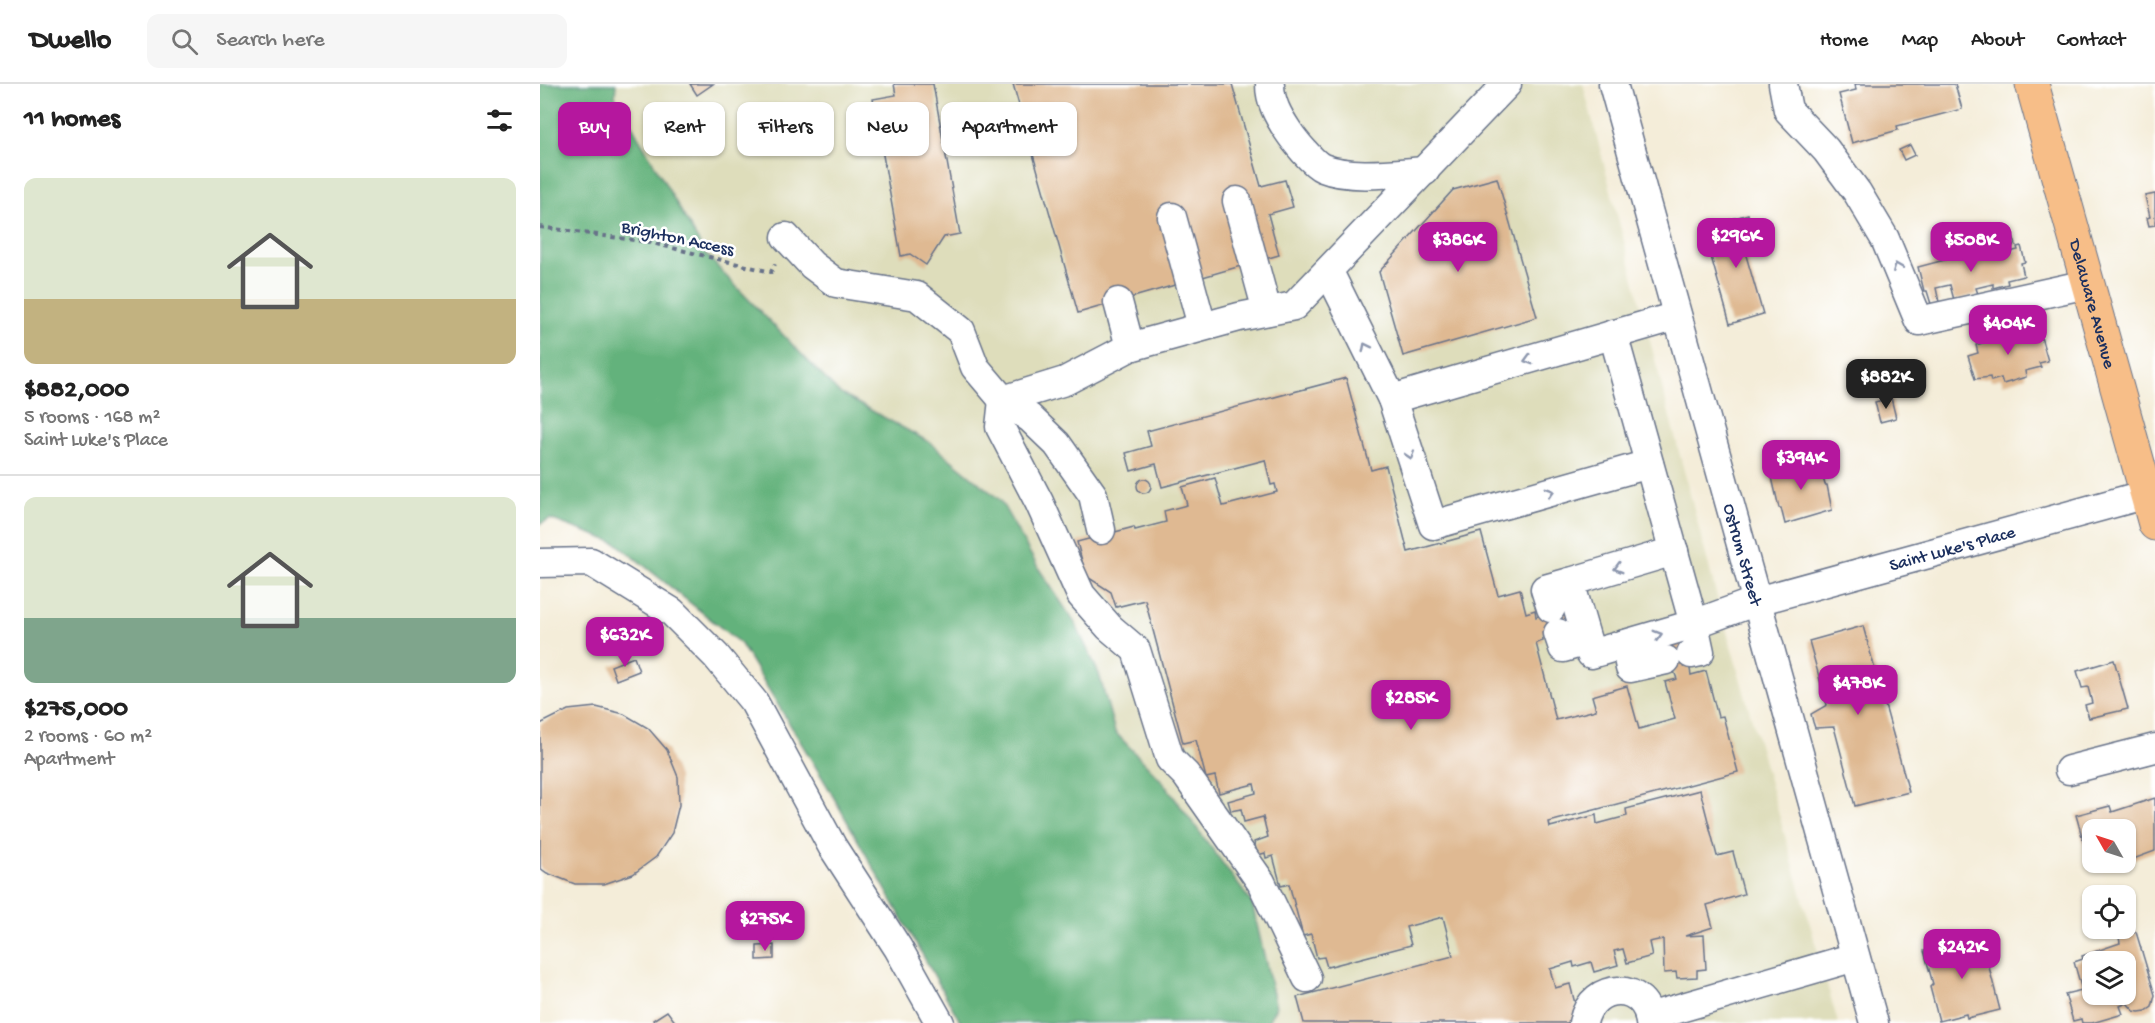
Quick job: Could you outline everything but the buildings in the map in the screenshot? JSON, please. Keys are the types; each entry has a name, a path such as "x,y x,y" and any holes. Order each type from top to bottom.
{"main road":[{"name":"Delaware Avenue","path":"2032,84 2151,509"}],"street":[{"path":"1270,84 1270,97 1280,118 1293,139 1321,168 1362,175 1425,171"},
{"path":"1003,400 1065,381 1130,347 1202,326 1294,306 1507,84"},
{"name":"Ostrum Street","path":"1612,84 1874,1023"},
{"path":"1783,84 1788,110 1826,150 1857,192 1885,239 1919,321 2087,284"},
{"path":"1237,201 1267,311"},
{"path":"1172,217 1202,326"},
{"path":"786,237 812,265 836,283 917,296 961,331 975,367 1003,400 1030,418 1057,444 1093,495 1101,530"},
{"path":"1329,272 1392,399 1433,525 1649,464"},
{"path":"1118,302 1130,347"},
{"path":"1392,399 1677,316"},
{"path":"1614,334 1700,652 1630,668 1625,644"},
{"path":"1003,400 1000,427 1039,502 1081,595 1110,627 1136,650 1170,759 1214,813 1260,882 1307,978"},
{"name":"Saint Luke's Place","path":"1587,641 1591,654 1694,624 1757,601 2151,509"},
{"path":"1570,582 1587,641 1563,648 1545,589 1674,551"},
{"path":"540,563 591,562 672,612 716,656 754,702 832,846 898,948 940,1023"},
{"path":"2069,770 2155,748"},
{"path":"1583,1023 1590,1004 1598,996 1608,992 1629,993 1638,999 1645,1007 1649,1020 1855,957"}],"path":[{"name":"Brighton Access","path":"540,227 648,242 771,272 786,237"}],"shaded area":[{"path":"616,84 1583,84 1714,586 1838,1023 1267,1023 1276,1006 1162,781 1115,732 1099,674 1075,623 1039,569 929,442 839,393 705,253 649,156 725,156 725,102 643,102 643,146 631,125 631,102 617,102 614,96"}],"green space":[{"path":"540,84 616,84 615,96 618,102 558,102 558,156 631,156 631,124 643,145 643,156 649,156 705,253 839,393 929,442 1000,500 1039,569 1075,623 1099,674 1115,732 1162,781 1252,903 1276,1007 1267,1023 961,1023 826,784 741,644 616,543 550,519 540,524"}]}
